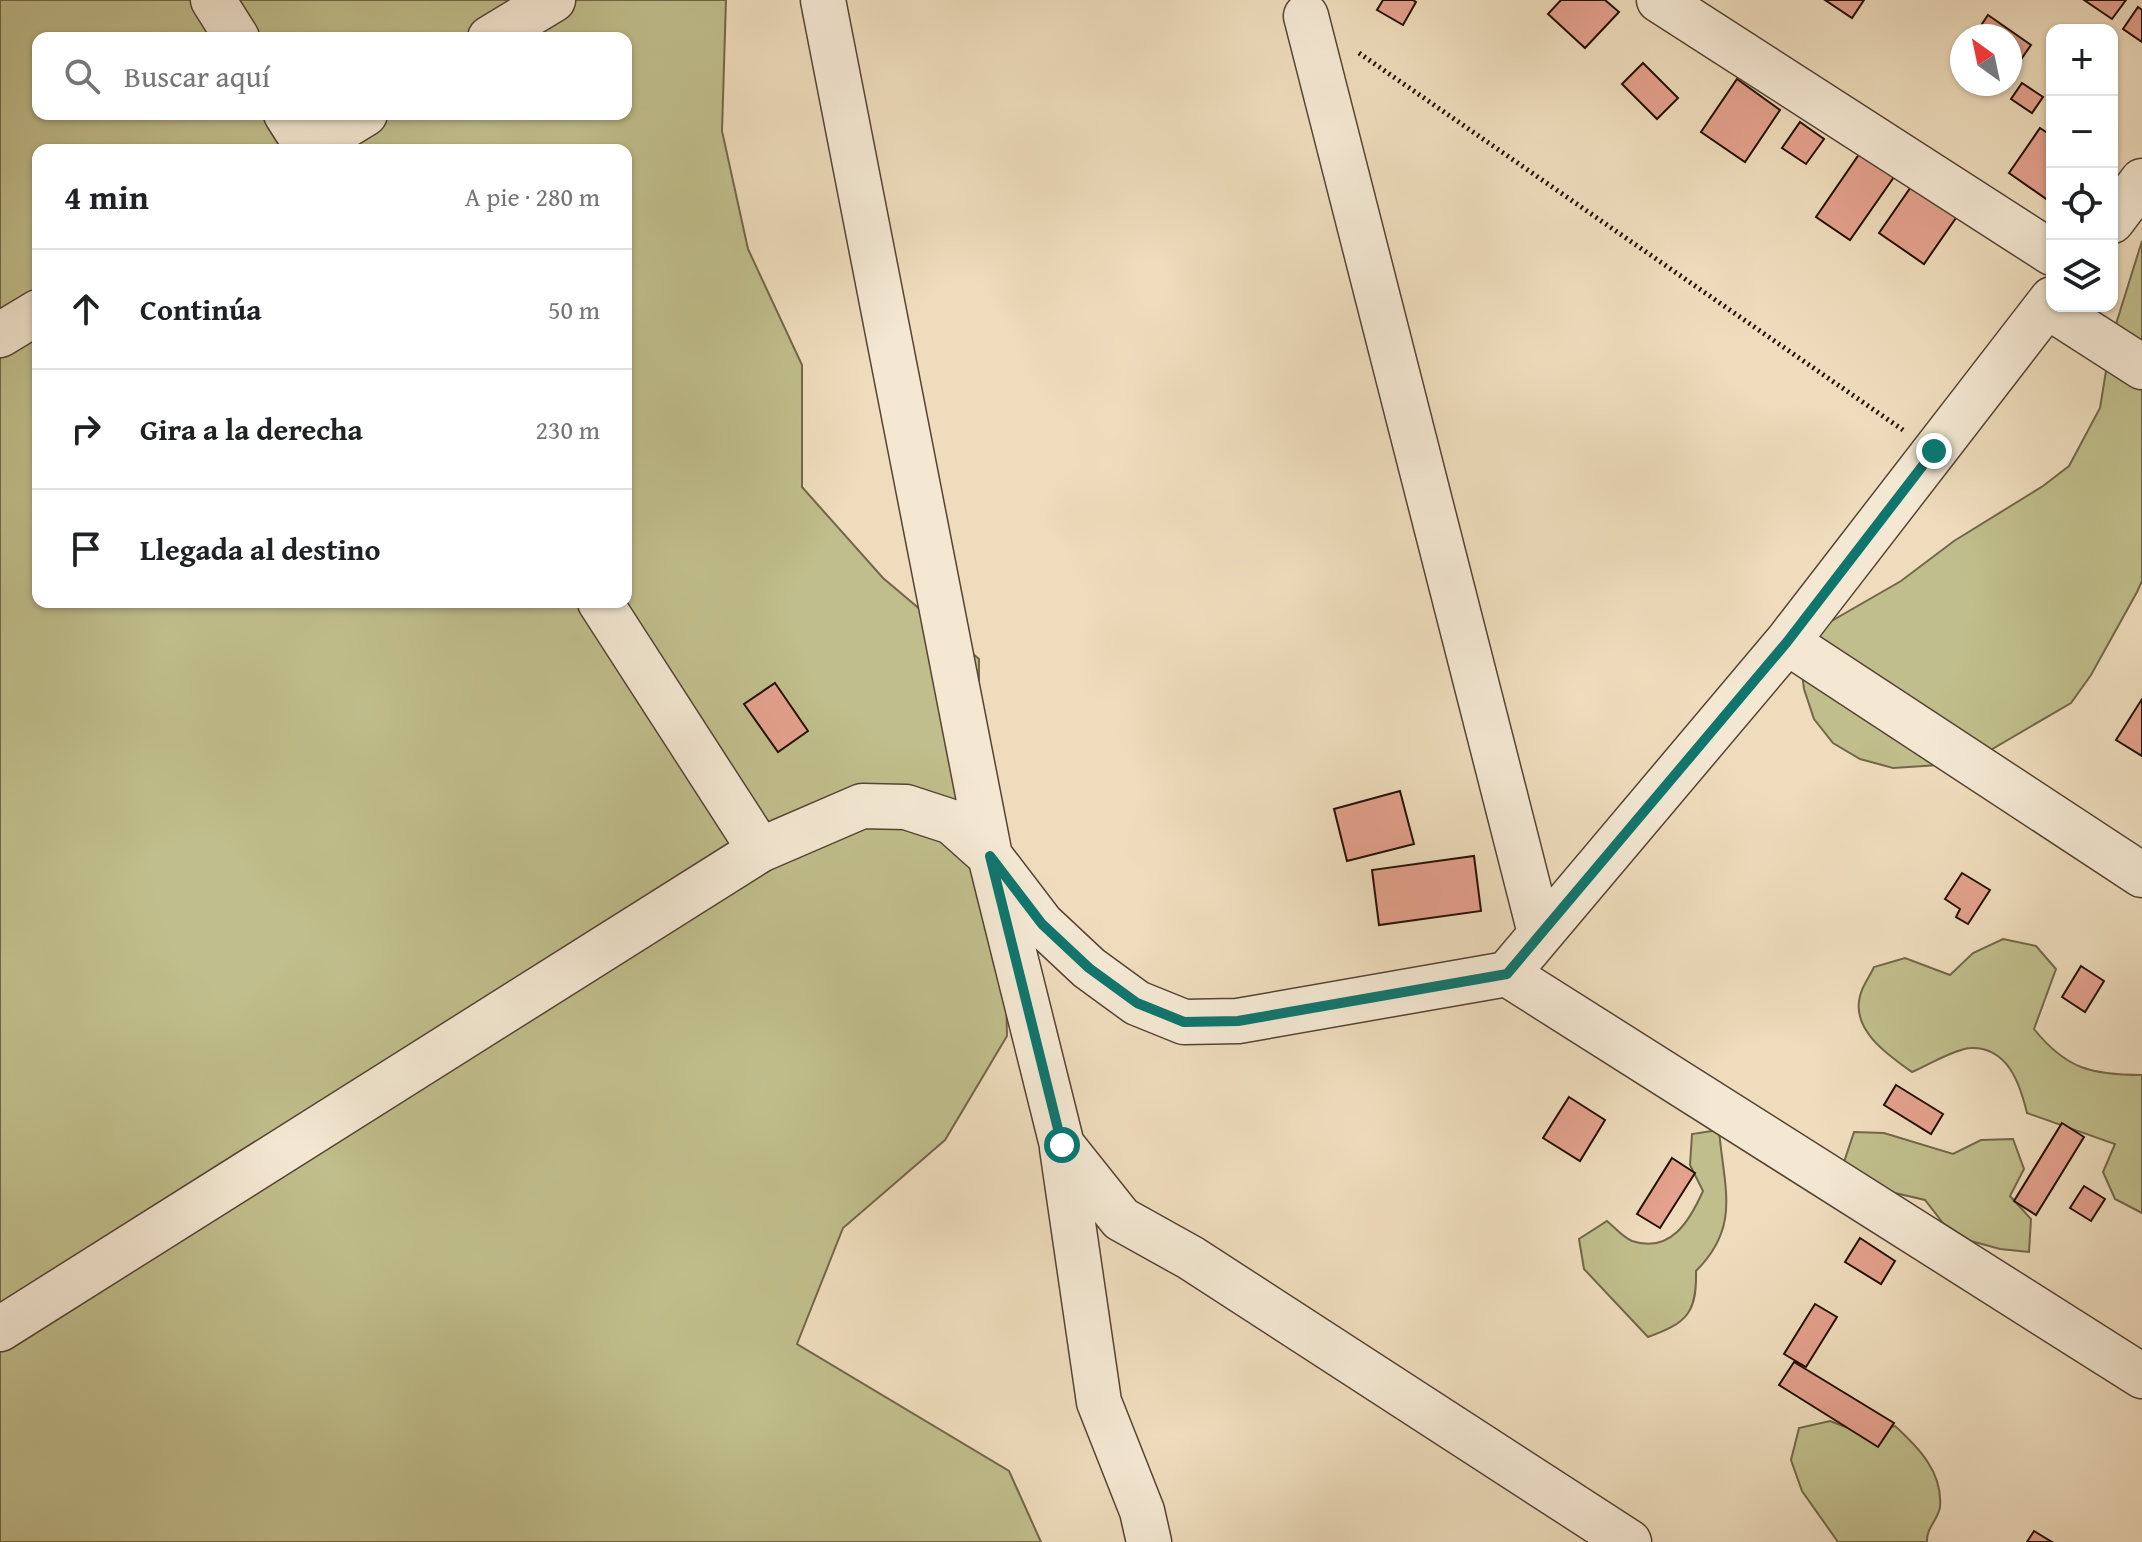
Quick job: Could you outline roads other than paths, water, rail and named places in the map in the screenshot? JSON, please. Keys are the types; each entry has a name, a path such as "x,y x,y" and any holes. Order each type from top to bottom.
{"street":[{"path":"213,0 233,32"},
{"path":"500,32 553,0"},
{"path":"823,0 990,856 1062,1145 1099,1402 1142,1511 1149,1542"},
{"path":"1659,0 2046,249"},
{"path":"1306,16 1540,933"},
{"path":"302,141 351,120"},
{"path":"2118,213 2142,181"},
{"path":"0,1329 760,850 862,806 906,807 952,822 990,856 1042,924 1089,968 1137,1003 1184,1022 1238,1021 1507,974 1787,642 2046,306"},
{"path":"2063,312 2142,367"},
{"path":"0,335 32,316"},
{"path":"604,608 760,850"},
{"path":"1787,642 2142,875"},
{"path":"1507,974 2142,1376"},
{"path":"1062,1145 1121,1219 1191,1258 1629,1542"}]}
